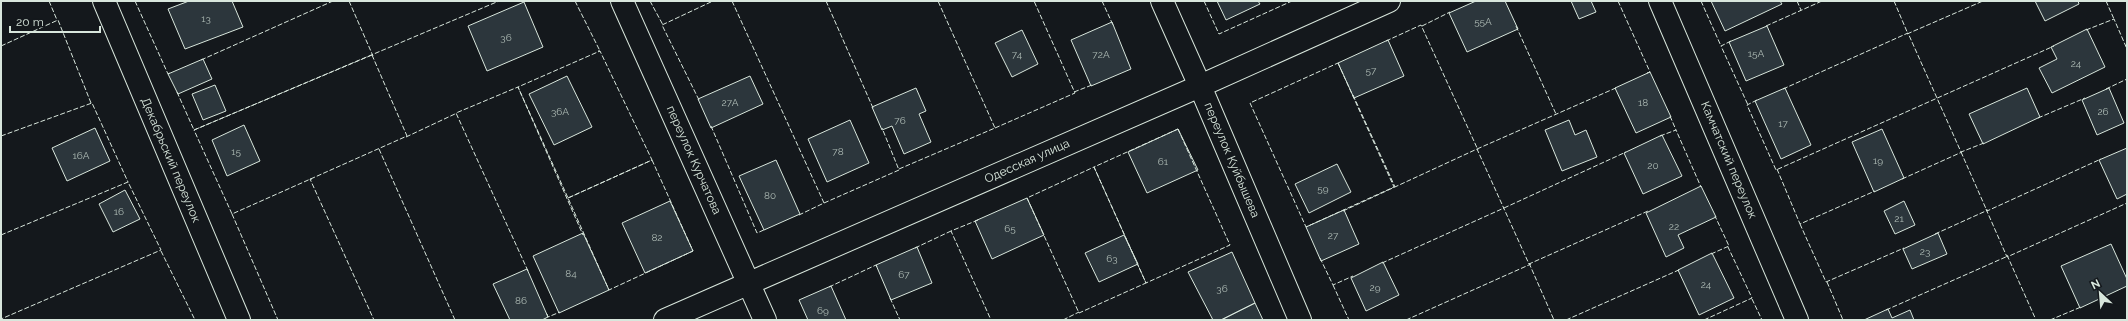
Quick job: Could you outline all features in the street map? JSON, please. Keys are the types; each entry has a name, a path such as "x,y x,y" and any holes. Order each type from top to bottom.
{"street":[{"name":"Декабрьский переулок","path":"104,1 239,320"},
{"name":"переулок Курчатова","path":"622,1 765,320"},
{"name":"переулок Куйбышева","path":"1162,1 1300,320"},
{"name":"Одесская улица","path":"664,320 1200,86 1389,1"},
{"name":"Камчатский переулок","path":"1660,1 1797,320"}],"building":[{"path":"189,1 232,1 243,27 185,49 168,9"},
{"path":"1217,1 1258,1 1260,4 1226,20"},
{"path":"1476,1 1505,1 1518,29 1467,52 1449,13"},
{"path":"1571,1 1591,1 1596,12 1579,19"},
{"path":"1711,1 1780,1 1782,4 1725,31"},
{"path":"2035,1 2078,1 2079,4 2045,21"},
{"path":"524,2 543,47 487,71 468,26"},
{"path":"1112,22 1131,69 1091,86 1071,40"},
{"path":"1767,26 1784,65 1746,81 1729,42"},
{"path":"2087,29 2105,67 2052,93 2039,68 2057,59 2051,47"},
{"path":"1022,30 1038,64 1012,77 995,43"},
{"path":"1388,40 1404,76 1354,98 1338,63"},
{"path":"203,59 212,79 178,94 168,74"},
{"path":"1650,72 1671,117 1636,133 1615,88"},
{"path":"567,76 592,127 554,145 529,94"},
{"path":"750,76 763,104 711,128 698,99"},
{"path":"215,85 226,111 203,120 192,94"},
{"path":"916,88 926,111 919,114 931,142 904,154 892,126 882,130 872,107"},
{"path":"1785,88 1811,145 1781,159 1755,101"},
{"path":"2027,88 2040,117 1983,144 1969,114"},
{"path":"2109,88 2124,123 2097,135 2082,100"},
{"path":"850,120 869,163 827,182 808,139"},
{"path":"1569,120 1575,135 1586,130 1597,157 1562,171 1545,130"},
{"path":"244,125 260,161 227,176 212,140"},
{"path":"95,128 110,161 67,181 52,148"},
{"path":"1178,129 1198,170 1147,193 1128,152"},
{"path":"1882,129 1904,178 1874,192 1852,142"},
{"path":"1662,135 1682,176 1643,194 1624,153"},
{"path":"2127,148 2127,194 2117,199 2099,160"},
{"path":"776,160 800,214 764,230 739,176"},
{"path":"1337,164 1351,192 1309,213 1295,184"},
{"path":"1701,186 1716,217 1678,235 1684,248 1666,257 1646,213"},
{"path":"125,190 140,219 113,232 99,204"},
{"path":"1027,198 1044,235 992,259 975,221"},
{"path":"670,201 693,251 645,273 622,223"},
{"path":"1904,201 1915,225 1895,234 1884,211"},
{"path":"1344,210 1359,244 1321,261 1306,227"},
{"path":"583,233 609,290 559,313 533,256"},
{"path":"1938,233 1947,254 1912,269 1903,249"},
{"path":"1124,235 1138,264 1099,282 1085,253"},
{"path":"2111,244 2127,279 2127,286 2080,308 2061,266"},
{"path":"917,247 932,283 891,300 876,265"},
{"path":"1232,252 1255,303 1221,320 1213,320 1188,272"},
{"path":"1712,253 1734,298 1699,315 1678,270"},
{"path":"1383,262 1399,295 1366,311 1351,278"},
{"path":"527,269 548,317 542,320 510,320 493,284"},
{"path":"831,286 846,320 808,320 799,300"},
{"path":"1255,303 1263,320 1221,320"},
{"path":"1888,309 1892,318 1910,310 1914,320 1864,320"}],"fence":[{"path":"49,1 57,20"},
{"path":"135,1 168,74 170,73"},
{"path":"201,60 333,1"},
{"path":"349,1 373,56"},
{"path":"177,92 194,130 499,1"},
{"path":"575,1 600,51 598,51"},
{"path":"650,1 663,25"},
{"path":"699,100 662,25 713,1"},
{"path":"732,1 824,203 799,215"},
{"path":"826,1 873,108"},
{"path":"899,169 995,128 938,1"},
{"path":"995,128 1075,93 1034,1"},
{"path":"1102,1 1113,25"},
{"path":"1204,1 1219,34 1292,1"},
{"path":"1618,1 1650,72 1647,73"},
{"path":"1701,1 1721,46"},
{"path":"1797,1 1801,10 1800,11"},
{"path":"1766,26 1822,1"},
{"path":"1894,1 1908,34"},
{"path":"1907,34 1983,1"},
{"path":"2106,1 2114,19"},
{"path":"1422,26 1450,12"},
{"path":"2086,30 2114,19 2127,49"},
{"path":"1,46 58,20 91,103"},
{"path":"1386,41 1421,25 1478,150"},
{"path":"1516,26 1556,114"},
{"path":"1783,89 1908,33 1961,152 1984,143"},
{"path":"1731,41 1721,46 1748,105"},
{"path":"1757,100 1747,105 1776,170 2054,46"},
{"path":"568,198 652,160 600,51 518,87 583,235"},
{"path":"372,55 407,136 232,214 194,130 372,55"},
{"path":"1338,63 1394,187 1306,227 1250,103 1338,63"},
{"path":"2106,89 2127,79"},
{"path":"1074,92 1092,85"},
{"path":"528,271 456,113 518,87 568,198"},
{"path":"1477,149 1618,87"},
{"path":"1353,95 1395,187"},
{"path":"2038,118 2085,98"},
{"path":"1,136 92,103 128,182"},
{"path":"406,137 457,113"},
{"path":"1670,116 1676,130"},
{"path":"711,126 757,233 766,229"},
{"path":"824,203 899,170 882,128"},
{"path":"1178,129 1230,245 1146,283 1094,167 1178,129"},
{"path":"1660,136 1676,130 1701,187"},
{"path":"379,149 455,320"},
{"path":"1343,211 1477,149 1529,264 1648,211"},
{"path":"1504,208 1626,152"},
{"path":"1961,152 1987,211 2101,159"},
{"path":"1902,179 1962,152"},
{"path":"652,160 693,251 609,290 568,198 652,160"},
{"path":"1094,167 1146,283 1079,313 1027,198 1094,167"},
{"path":"1777,169 1800,224 1875,191"},
{"path":"312,179 310,179 374,320"},
{"path":"1,235 128,182 161,250 1,319"},
{"path":"1986,209 2007,257 2127,203"},
{"path":"1382,263 1504,208"},
{"path":"1935,234 1988,210"},
{"path":"232,214 278,320"},
{"path":"1711,254 1729,246 1715,216"},
{"path":"978,220 951,231 991,320"},
{"path":"1800,224 1826,282 1904,248"},
{"path":"915,248 951,231 952,233"},
{"path":"1704,320 1752,298 1728,247"},
{"path":"161,251 195,320"},
{"path":"2007,255 2036,320"},
{"path":"1886,310 2008,256"},
{"path":"1320,258 1333,285 1353,276"},
{"path":"1529,263 1554,320"},
{"path":"1406,320 1531,264"},
{"path":"829,287 876,265 877,267"},
{"path":"1566,320 1681,269"},
{"path":"1827,282 1843,320"},
{"path":"1333,285 1349,320"},
{"path":"890,298 900,320"},
{"path":"1752,299 1762,320"},
{"path":"2050,320 2081,307"},
{"path":"547,314 548,317 560,312"},
{"path":"1063,320 1079,312"}]}
